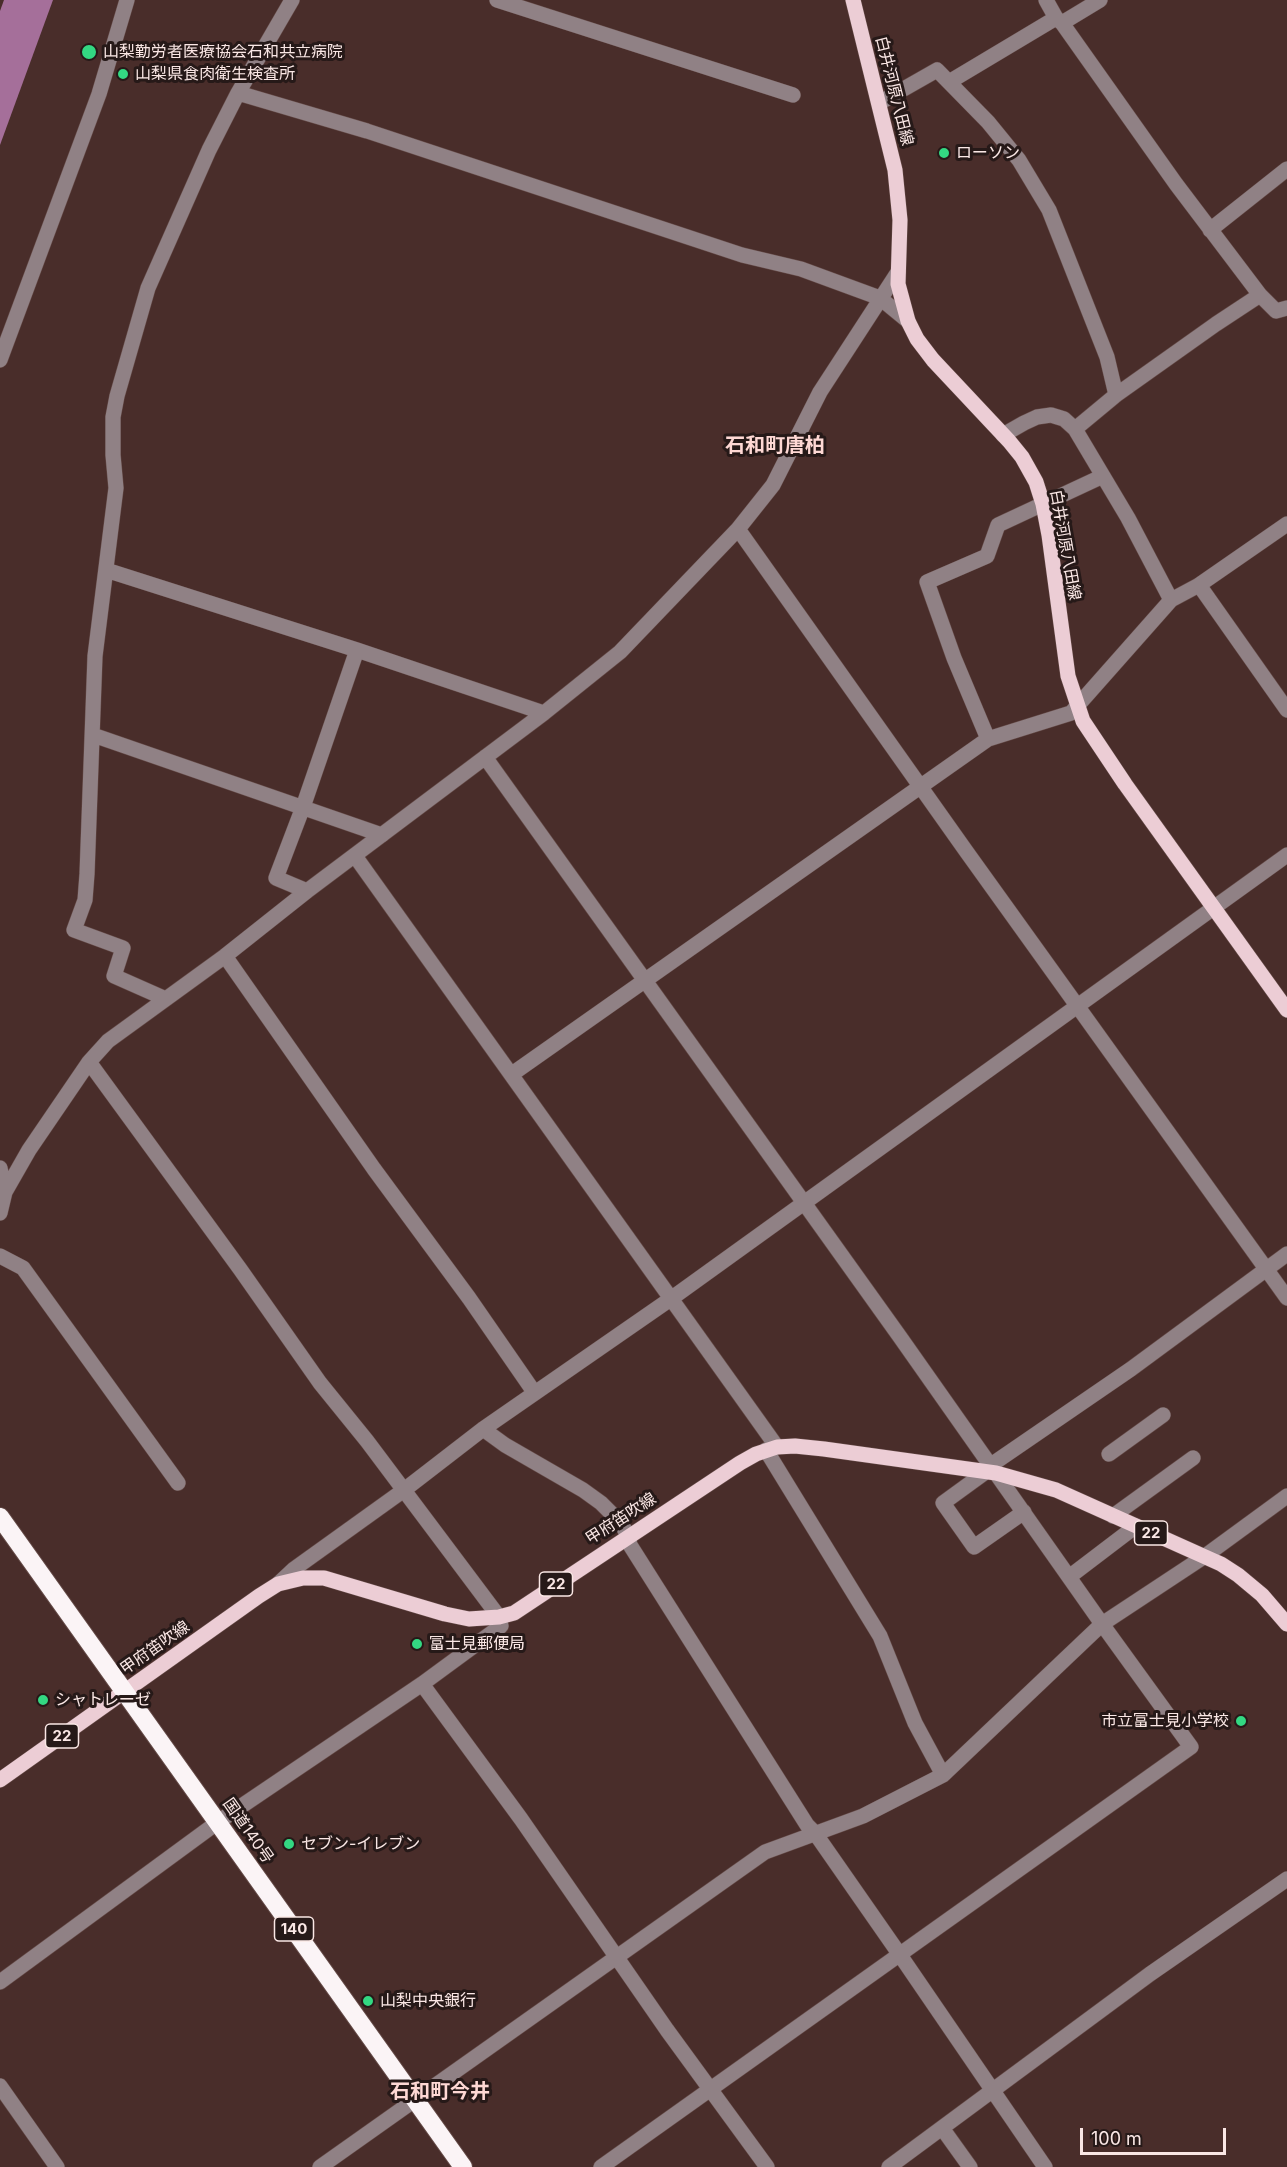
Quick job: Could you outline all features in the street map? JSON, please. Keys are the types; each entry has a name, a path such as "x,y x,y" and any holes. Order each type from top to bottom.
{"highway":[{"name":"国道140号","path":"0,1517 463,2167"}],"main road":[{"name":"白井河原八田線","path":"853,0 891,151 898,189 900,220 898,272 900,294 908,321 917,339 933,360 1003,435 1022,457 1031,472 1043,504 1049,535 1068,675 1077,705 1091,735 1287,1010"},
{"name":"甲府笛吹線","path":"0,1780 278,1584 303,1578 324,1578 469,1619 499,1617 514,1613 740,1463 772,1448 795,1446 992,1470 1056,1490 1204,1556 1238,1575 1262,1595 1287,1624"}],"street":[{"path":"0,360 99,94 127,0"},
{"path":"166,999 114,976 123,948 74,930 85,900 95,656 116,488 112,455 113,417 148,288 209,150 238,93 292,0"},
{"path":"497,0 793,95"},
{"path":"1046,0 1210,230 1260,295 1275,311 1287,308"},
{"path":"949,82 1100,0"},
{"path":"879,103 937,70 988,122 1019,160 1049,210 1107,357 1116,395"},
{"path":"238,93 367,132 742,255 801,268 880,298 908,321"},
{"path":"1210,230 1287,169"},
{"path":"0,1213 5,1192 34,1142 89,1062 108,1041 225,956 307,891 544,713 620,652 738,529 773,485 820,392 898,272"},
{"path":"1075,429 1116,395 1260,295"},
{"path":"1003,435 1038,417 1051,415 1064,419 1075,429 1171,600"},
{"path":"988,739 954,658 927,582 987,556 998,525 1103,476"},
{"path":"512,1074 988,739 1071,713 1171,600 1199,585 1287,524"},
{"path":"738,529 1287,1298"},
{"path":"106,570 357,650 544,713"},
{"path":"1199,585 1287,710"},
{"path":"307,891 276,878 357,650"},
{"path":"93,735 382,835"},
{"path":"485,757 1191,1747 601,2167"},
{"path":"278,1584 294,1569 405,1490 534,1392 672,1298 1287,855"},
{"path":"355,856 672,1298 772,1448 880,1636 915,1723 943,1775"},
{"path":"225,956 534,1392"},
{"path":"0,1982 218,1822 422,1684 501,1626 499,1617 405,1490 320,1383 89,1062"},
{"path":"0,1168 5,1192"},
{"path":"1024,1512 974,1547 943,1503 992,1470 1287,1254"},
{"path":"0,1256 23,1268 178,1483"},
{"path":"1109,1454 1163,1415"},
{"path":"483,1429 505,1445 583,1490 601,1503 621,1523 636,1555 807,1825 815,1833 900,1955 1045,2167"},
{"path":"1113,1516 1193,1458"},
{"path":"320,2167 414,2098 765,1852 863,1816 943,1775 1102,1624 1204,1556 1287,1496"},
{"path":"1069,1577 1136,1526"},
{"path":"422,1684 521,1819 767,2167"},
{"path":"889,2167 1150,1974 1287,1880"},
{"path":"0,2086 57,2167"},
{"path":"942,2128 970,2167"}],"shaded area":[{"path":"4,0 53,0 0,145 0,11"}],"place":[{"name":"山梨勤労者医療協会石和共立病院","path":"89,52"},
{"name":"山梨県食肉衛生検査所","path":"123,74"},
{"name":"ローソン","path":"944,153"},
{"name":"富士見郵便局","path":"417,1644"},
{"name":"シャトレーゼ","path":"43,1700"},
{"name":"市立富士見小学校","path":"1241,1721"},
{"name":"セブン-イレブン","path":"289,1844"},
{"name":"山梨中央銀行","path":"368,2001"}],"district":[{"name":"石和町唐柏","path":"775,446"},
{"name":"石和町今井","path":"440,2092"}]}
